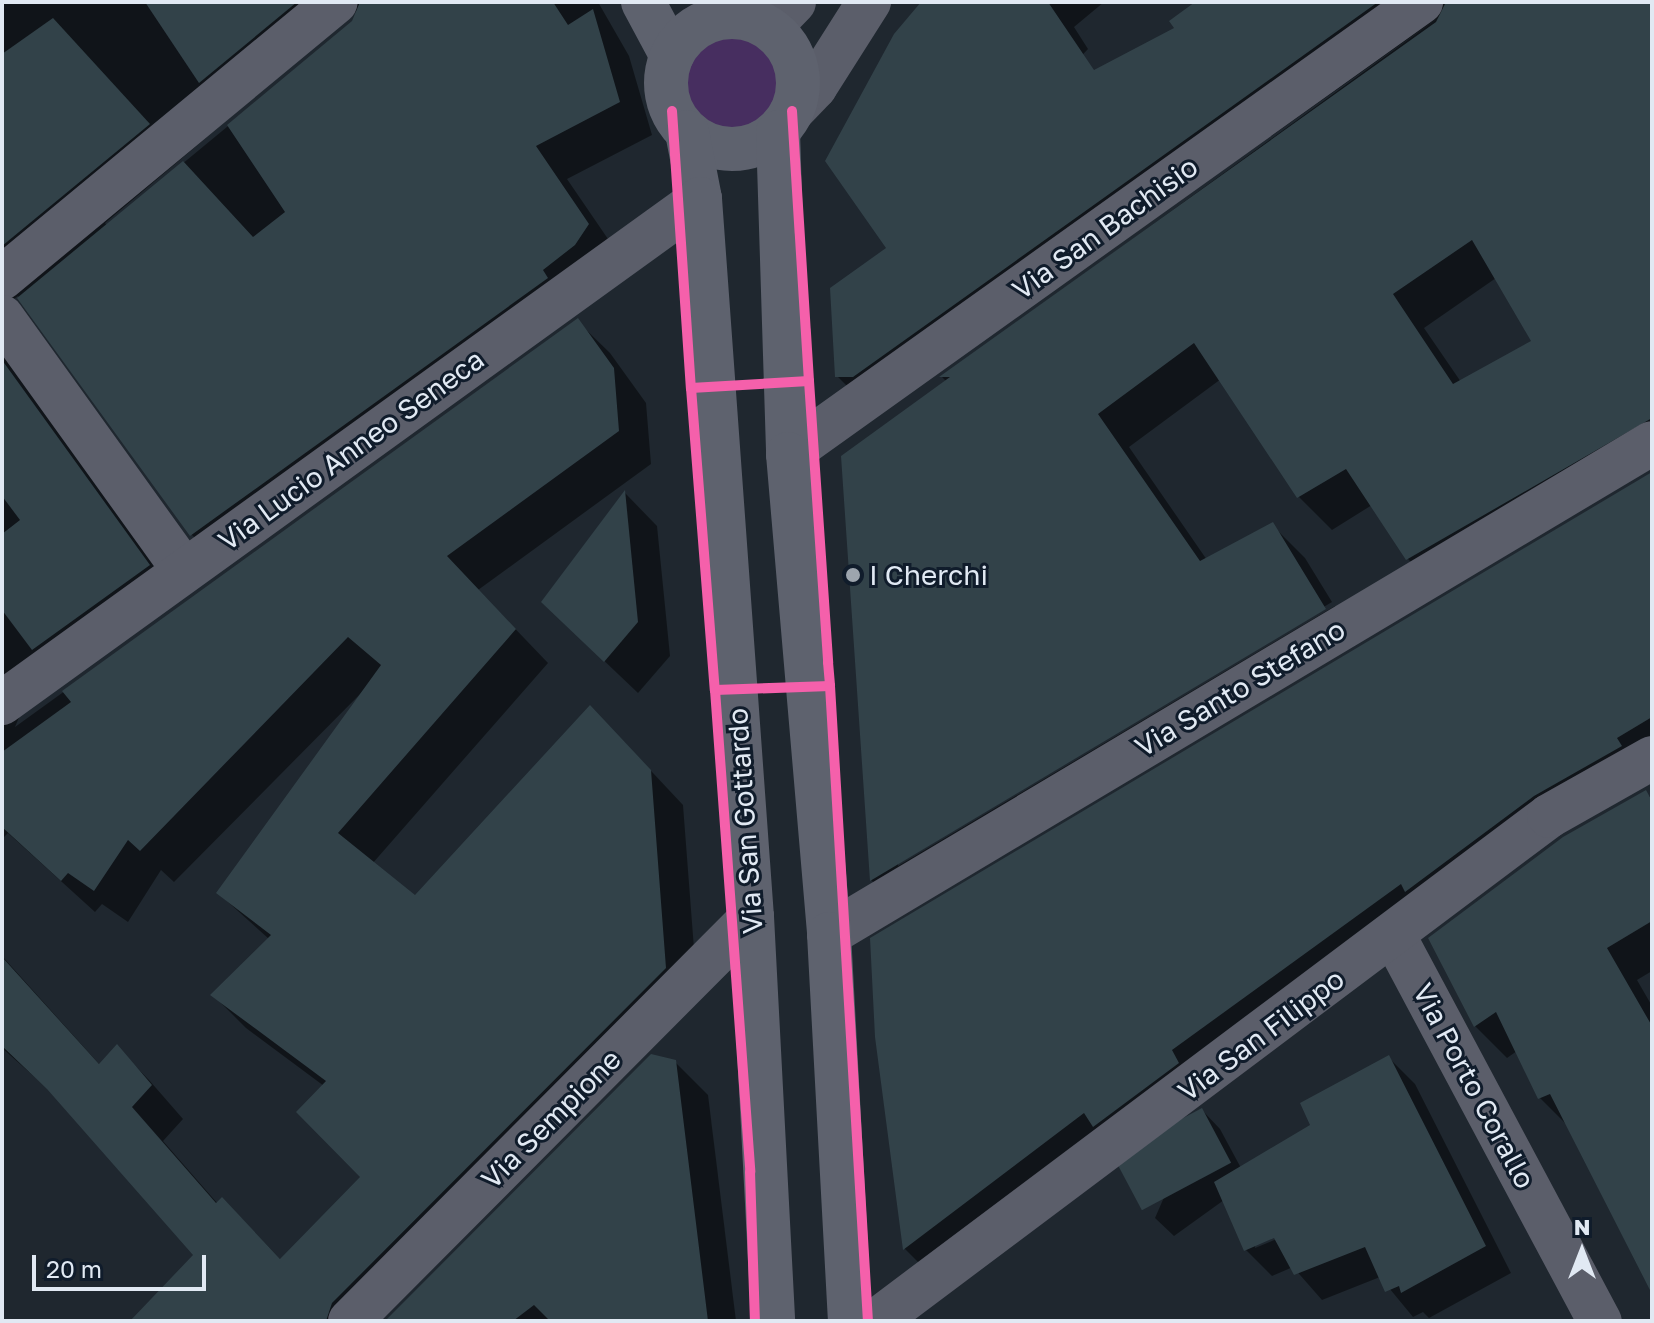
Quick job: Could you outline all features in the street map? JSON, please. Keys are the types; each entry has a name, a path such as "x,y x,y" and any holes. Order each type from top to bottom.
{"main road":[{"path":"643,2 672,56"},
{"path":"785,122 757,145 732,149 708,145 687,132 666,93 672,56 698,27 766,13 787,43 794,60 798,85 785,122 788,454 829,934 850,1321"},
{"name":"Via San Gottardo","path":"687,132 700,199 752,917 773,1321"}],"street":[{"path":"2,278 336,2"},
{"path":"785,122 815,87 869,2"},
{"name":"Via San Bachisio","path":"788,454 1421,2"},
{"name":"Via Lucio Anneo Seneca","path":"2,703 700,199"},
{"path":"2,317 184,570"},
{"name":"Via Santo Stefano","path":"829,934 1652,443"},
{"name":"Via San Filippo","path":"876,1321 1394,936 1549,816 1652,758"},
{"name":"Via Sempione","path":"350,1321 752,917"},
{"name":"Via Porto Corallo","path":"1394,936 1600,1321"}],"shaded area":[{"path":"717,19 756,21 787,43 798,85 757,145 708,145 679,124 672,111 666,83 672,56 683,39"}],"building":[{"path":"145,2 297,2 199,83"},
{"path":"360,2 553,2 568,25 593,9 620,102 536,146 589,224 575,245 543,270 548,278 190,536 17,298 183,161 253,237 285,212 227,125 352,21"},
{"path":"921,2 1048,2 1094,70 1174,28 1169,21 1195,2 1378,2 853,377 835,377 830,288 886,248 825,161 894,34"},
{"path":"1446,2 1652,2 1652,418 1406,560 1346,469 1297,498 1194,343 1098,414 1200,561 1273,522 1326,609 870,881 841,456 950,377 939,377 1436,22","holes":["1472,240 1531,341 1453,384 1393,294"]},
{"path":"53,18 150,124 2,246 2,54"},
{"path":"578,318 614,368 619,431 447,556 516,629 338,833 415,895 590,705 651,770 666,968 332,1303 326,1321 130,1321 193,1255 47,1089 2,1046 2,957 99,1064 117,1044 152,1085 132,1107 216,1203 222,1197 280,1259 360,1177 296,1112 326,1081 210,995 271,935 216,893 381,665 348,637 140,851 128,840 94,891 68,873 61,881 2,827 2,752 71,702 62,691"},
{"path":"2,360 150,565 32,650 2,610 2,534 20,520 2,496"},
{"path":"1652,472 1652,717 1617,738 1622,746 1534,796 1405,892 1401,884 1172,1050 1179,1063 1093,1127 1084,1113 903,1250 875,1037 870,938"},
{"path":"625,490 638,622 604,662 541,602"},
{"path":"1646,790 1652,801 1652,921 1607,948 1652,1026 1652,1294 1550,1094 1538,1099 1496,1012 1474,1027 1428,938 1563,837"},
{"path":"651,1054 676,1060 708,1321 550,1321 534,1305 513,1321 385,1321"},
{"path":"1389,1055 1486,1246 1401,1293 1399,1286 1385,1292 1365,1247 1294,1275 1274,1238 1244,1251 1214,1182 1310,1125 1300,1103"},
{"path":"1202,1108 1231,1163 1142,1210 1113,1155"}],"cycle path":[{"path":"672,111 691,388 809,381 830,686 715,690 750,1172 755,1321"},
{"path":"792,111 809,381"},
{"path":"691,388 715,690"},
{"path":"830,686 868,1321"}],"place":[{"name":"I Cherchi","path":"853,575"}]}
